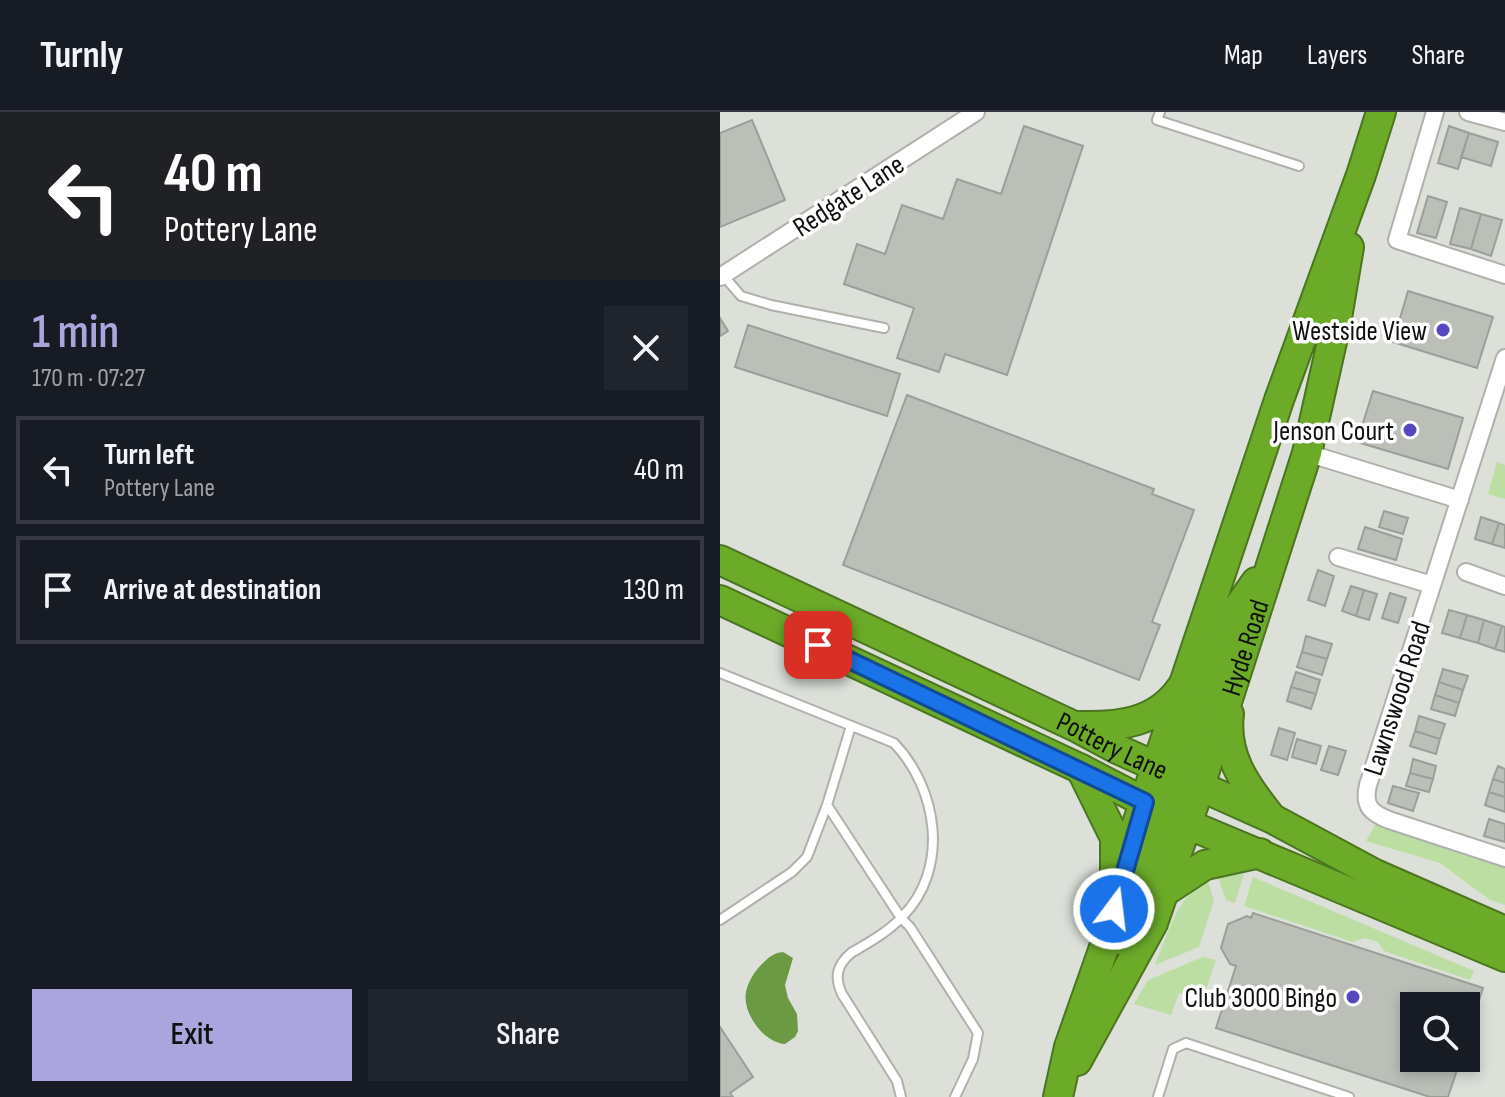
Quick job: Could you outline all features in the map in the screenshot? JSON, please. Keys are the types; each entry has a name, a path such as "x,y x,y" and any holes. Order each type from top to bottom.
{"highway":[{"name":"Hyde Road","path":"1179,777 1186,680 1279,400 1381,112"},
{"name":"Hyde Road","path":"1058,1095 1069,1047 1107,939 1166,813 1179,777 1233,681 1278,548 1307,453 1336,324 1361,175"},
{"path":"1091,983 1116,948 1135,907 1166,813 1161,797 1179,777 1235,612 1278,548"},
{"name":"Pottery Lane","path":"720,560 1273,819 1375,874 1505,931"},
{"name":"Pottery Lane","path":"720,600 1081,769 1166,813 1505,957"},
{"path":"1074,726 1105,727 1141,722 1166,704 1186,680"},
{"path":"1233,681 1228,723 1234,761 1251,792 1273,819"},
{"path":"1081,769 1112,832 1117,849 1107,939"},
{"name":"Hyde Road","path":"1058,1095 1153,923 1164,892 1166,813"},
{"path":"1164,892 1205,865 1261,853"}],"street":[{"name":"Redgate Lane","path":"722,276 976,112"},
{"path":"1435,112 1397,240 1505,275"},
{"path":"1468,112 1505,122"},
{"name":"Lawnswood Road","path":"1505,358 1368,785 1366,803 1372,813 1389,820 1505,858"},
{"path":"1307,453 1460,500"},
{"name":"Lawnswood Road","path":"1338,557 1432,585"},
{"path":"1466,572 1505,586"}],"lane":[{"path":"1160,112 1157,120 1299,166"},
{"path":"722,276 741,296 884,328"},
{"path":"720,673 894,743 915,770 931,808 933,839 924,883 901,918 843,960 836,983 897,1081 901,1097"},
{"path":"720,920 792,872 807,857 827,805 851,726"},
{"path":"827,805 978,1033 973,1059 955,1097"},
{"path":"1158,1097 1173,1049 1186,1043 1349,1097"}],"shaded area":[{"path":"1497,462 1505,465 1505,499 1488,494"},
{"path":"1376,824 1505,867 1505,905 1490,900 1440,863 1366,841"},
{"path":"1244,874 1235,903 1226,900 1218,877"},
{"path":"1253,877 1474,971 1470,980 1384,951 1378,942 1365,938 1353,942 1244,906"},
{"path":"1208,881 1214,901 1199,947 1155,965 1181,906 1197,887"},
{"path":"783,952 793,958 785,985 797,1014 798,1031 785,1044 762,1033 747,1009 746,1000 748,985 756,971 771,956"},
{"path":"1203,957 1216,960 1203,999 1179,993 1171,1015 1134,1004 1148,980"}],"building":[{"path":"752,120 785,200 720,227 720,133"},
{"path":"1024,126 1083,146 1007,375 945,354 939,372 897,358 914,308 844,284 857,244 885,254 902,205 943,219 957,179 1001,194"},
{"path":"1449,126 1469,133 1458,169 1438,163"},
{"path":"1469,133 1498,142 1491,166 1461,157"},
{"path":"1428,196 1447,202 1436,238 1417,233"},
{"path":"1460,208 1481,214 1471,249 1450,244"},
{"path":"1481,214 1502,220 1491,256 1471,249"},
{"name":"Westside View","path":"1408,291 1493,317 1477,368 1393,342"},
{"path":"720,318 728,331 720,336"},
{"path":"748,325 900,374 887,416 735,367"},
{"name":"Jenson Court","path":"1373,391 1463,418 1448,469 1357,442"},
{"path":"907,395 1154,489 1152,494 1194,510 1152,622 1160,625 1139,680 843,565"},
{"path":"1384,511 1408,518 1403,534 1379,527"},
{"path":"1481,517 1499,523 1492,544 1475,539"},
{"path":"1499,523 1505,525 1505,548 1492,544"},
{"path":"1365,527 1402,539 1396,560 1358,549"},
{"path":"1318,570 1334,576 1325,606 1308,600"},
{"path":"1351,586 1364,590 1356,616 1342,611"},
{"path":"1364,590 1377,594 1369,620 1356,616"},
{"path":"1390,593 1406,598 1398,623 1382,618"},
{"path":"1449,610 1467,615 1460,638 1442,633"},
{"path":"1467,615 1484,620 1478,643 1460,638"},
{"path":"1484,620 1502,626 1495,649 1478,643"},
{"path":"1502,626 1505,627 1505,652 1495,649"},
{"path":"1306,636 1332,644 1327,659 1302,652"},
{"path":"1302,652 1327,659 1322,675 1297,667"},
{"path":"1443,669 1468,676 1463,690 1439,682"},
{"path":"1296,672 1320,680 1316,694 1291,687"},
{"path":"1439,682 1463,690 1459,703 1435,695"},
{"path":"1291,687 1316,694 1311,709 1287,701"},
{"path":"1435,695 1459,703 1455,716 1431,709"},
{"path":"1419,716 1445,724 1440,739 1415,731"},
{"path":"1279,728 1295,733 1287,760 1271,755"},
{"path":"1415,731 1440,739 1436,754 1410,746"},
{"path":"1297,739 1321,746 1316,764 1292,757"},
{"path":"1329,746 1346,751 1338,775 1321,770"},
{"path":"1413,759 1436,766 1433,779 1410,773"},
{"path":"1498,766 1505,769 1505,783 1493,779"},
{"path":"1410,773 1433,779 1429,792 1406,786"},
{"path":"1493,779 1505,783 1505,797 1489,792"},
{"path":"1393,786 1419,793 1413,811 1388,803"},
{"path":"1489,792 1505,797 1505,812 1485,805"},
{"path":"1489,819 1505,824 1505,842 1484,836"},
{"name":"Club 3000 Bingo","path":"1253,913 1483,988 1480,997 1480,992 1400,992 1400,1072 1456,1072 1448,1097 1430,1097 1216,1028 1236,966 1230,964 1221,948 1228,924 1247,916 1251,918"},
{"path":"720,1027 753,1077 730,1093 733,1097 720,1097"}],"place":[{"name":"Westside View","path":"1443,330"},
{"name":"Jenson Court","path":"1410,430"},
{"name":"Club 3000 Bingo","path":"1353,997"}],"route":[{"path":"818,645 1145,802 1114,909"}]}
